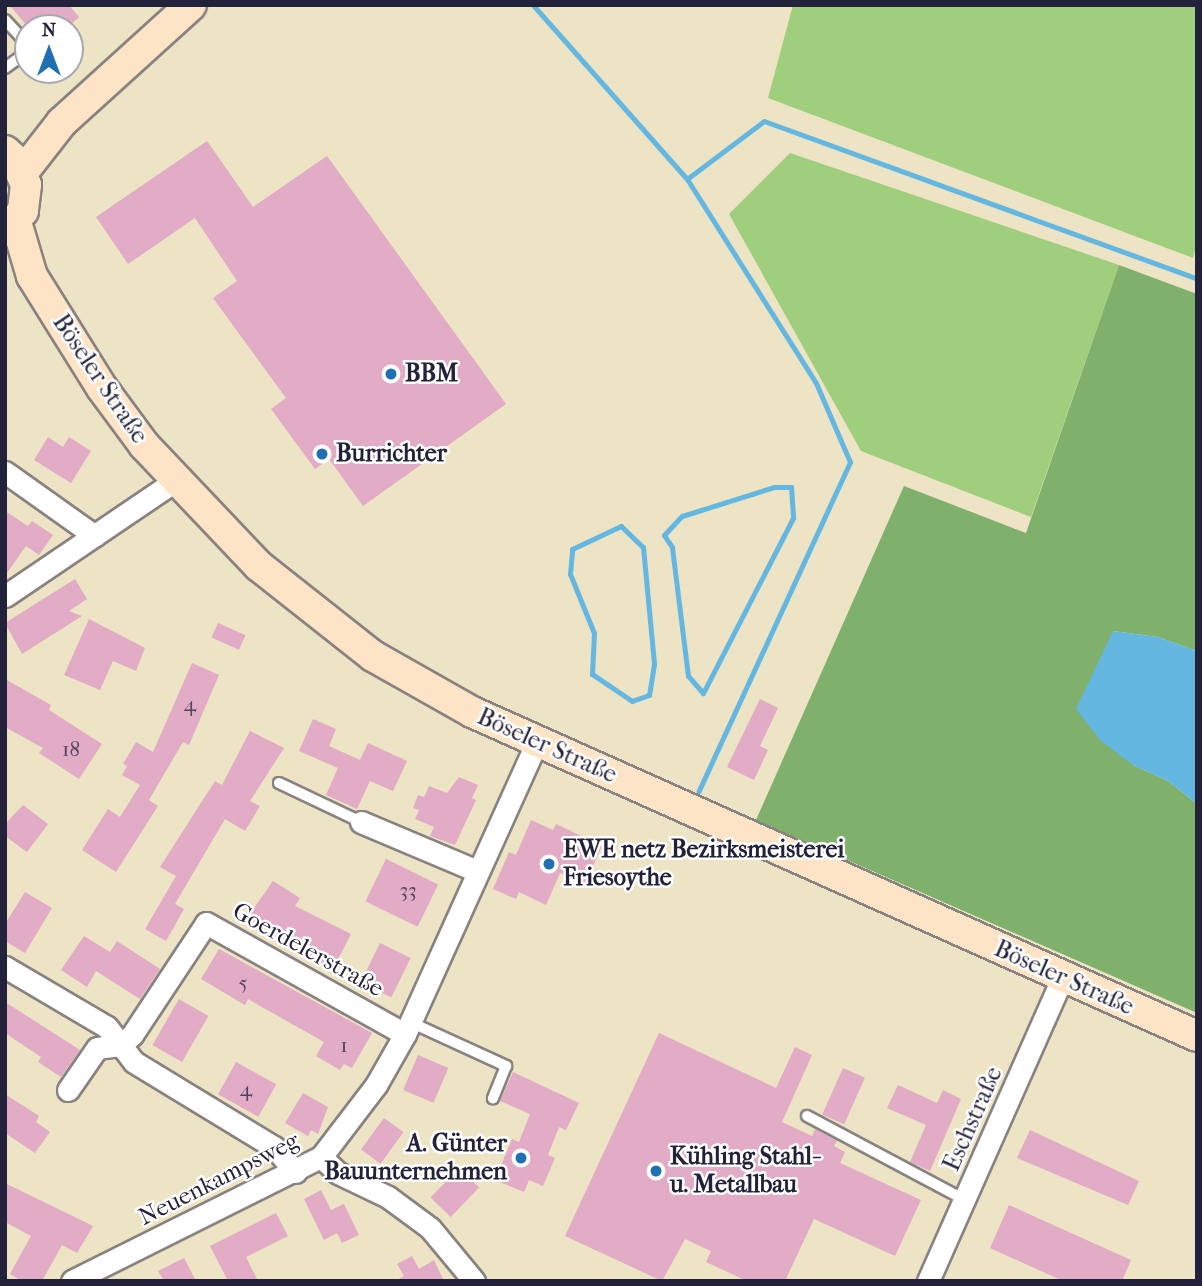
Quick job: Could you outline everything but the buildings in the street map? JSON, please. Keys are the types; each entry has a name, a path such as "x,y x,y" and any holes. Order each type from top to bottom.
{"main road":[{"path":"11,227 26,198 11,158 62,122 191,5"},
{"name":"Böseler Straße","path":"11,227 32,276 102,388 175,481 265,571 373,656 472,712 1197,1036"},
{"name":"Böseler Straße","path":"5,254 32,276"}],"street":[{"path":"5,472 95,536"},
{"path":"5,596 175,481"},
{"name":"Neuenkampsweg","path":"72,1281 296,1172 321,1157 376,1085 407,1028 537,741"},
{"path":"361,821 477,871"},
{"name":"Goerdelerstraße","path":"120,1045 132,1035 206,923 407,1028"},
{"path":"5,967 107,1027 134,1062 274,1147 296,1172"},
{"name":"Eschstraße","path":"928,1281 1063,977"},
{"path":"68,1090 97,1048 120,1045"},
{"path":"321,1157 338,1173 388,1197 430,1228 474,1281"}],"lane":[{"path":"279,783 361,821"},
{"path":"407,1028 506,1066 493,1098"},
{"path":"807,1116 965,1200"}],"green space":[{"path":"793,5 1197,5 1197,242 1193,258 768,98"},
{"path":"790,153 1119,265 1031,517 861,451 729,214"},
{"path":"1119,265 1197,294 1197,651 1158,637 1113,631 1133,765 1168,781 1197,804 1197,1013 756,820 904,486 1026,533"}],"water":[{"path":"1113,631 1158,637 1197,651 1197,804 1168,781 1133,765 1100,740 1076,709"}],"waterway":[{"path":"533,5 687,179 816,383 850,462 699,791"},
{"path":"687,179 764,121 1197,279"},
{"path":"774,487 791,487 793,518 703,693 688,676 672,547 664,535 682,516 774,487"},
{"path":"621,526 643,547 654,664 649,695 632,701 592,674 594,633 570,574 572,549 621,526"}],"place":[{"name":"BBM","path":"391,374"},
{"name":"Burrichter","path":"322,454"},
{"name":"EWE netz Bezirksmeisterei Friesoythe","path":"549,864"},
{"name":"A. Günter Bauunternehmen","path":"521,1158"},
{"name":"Kühling Stahl- u. Metallbau","path":"656,1171"}]}
